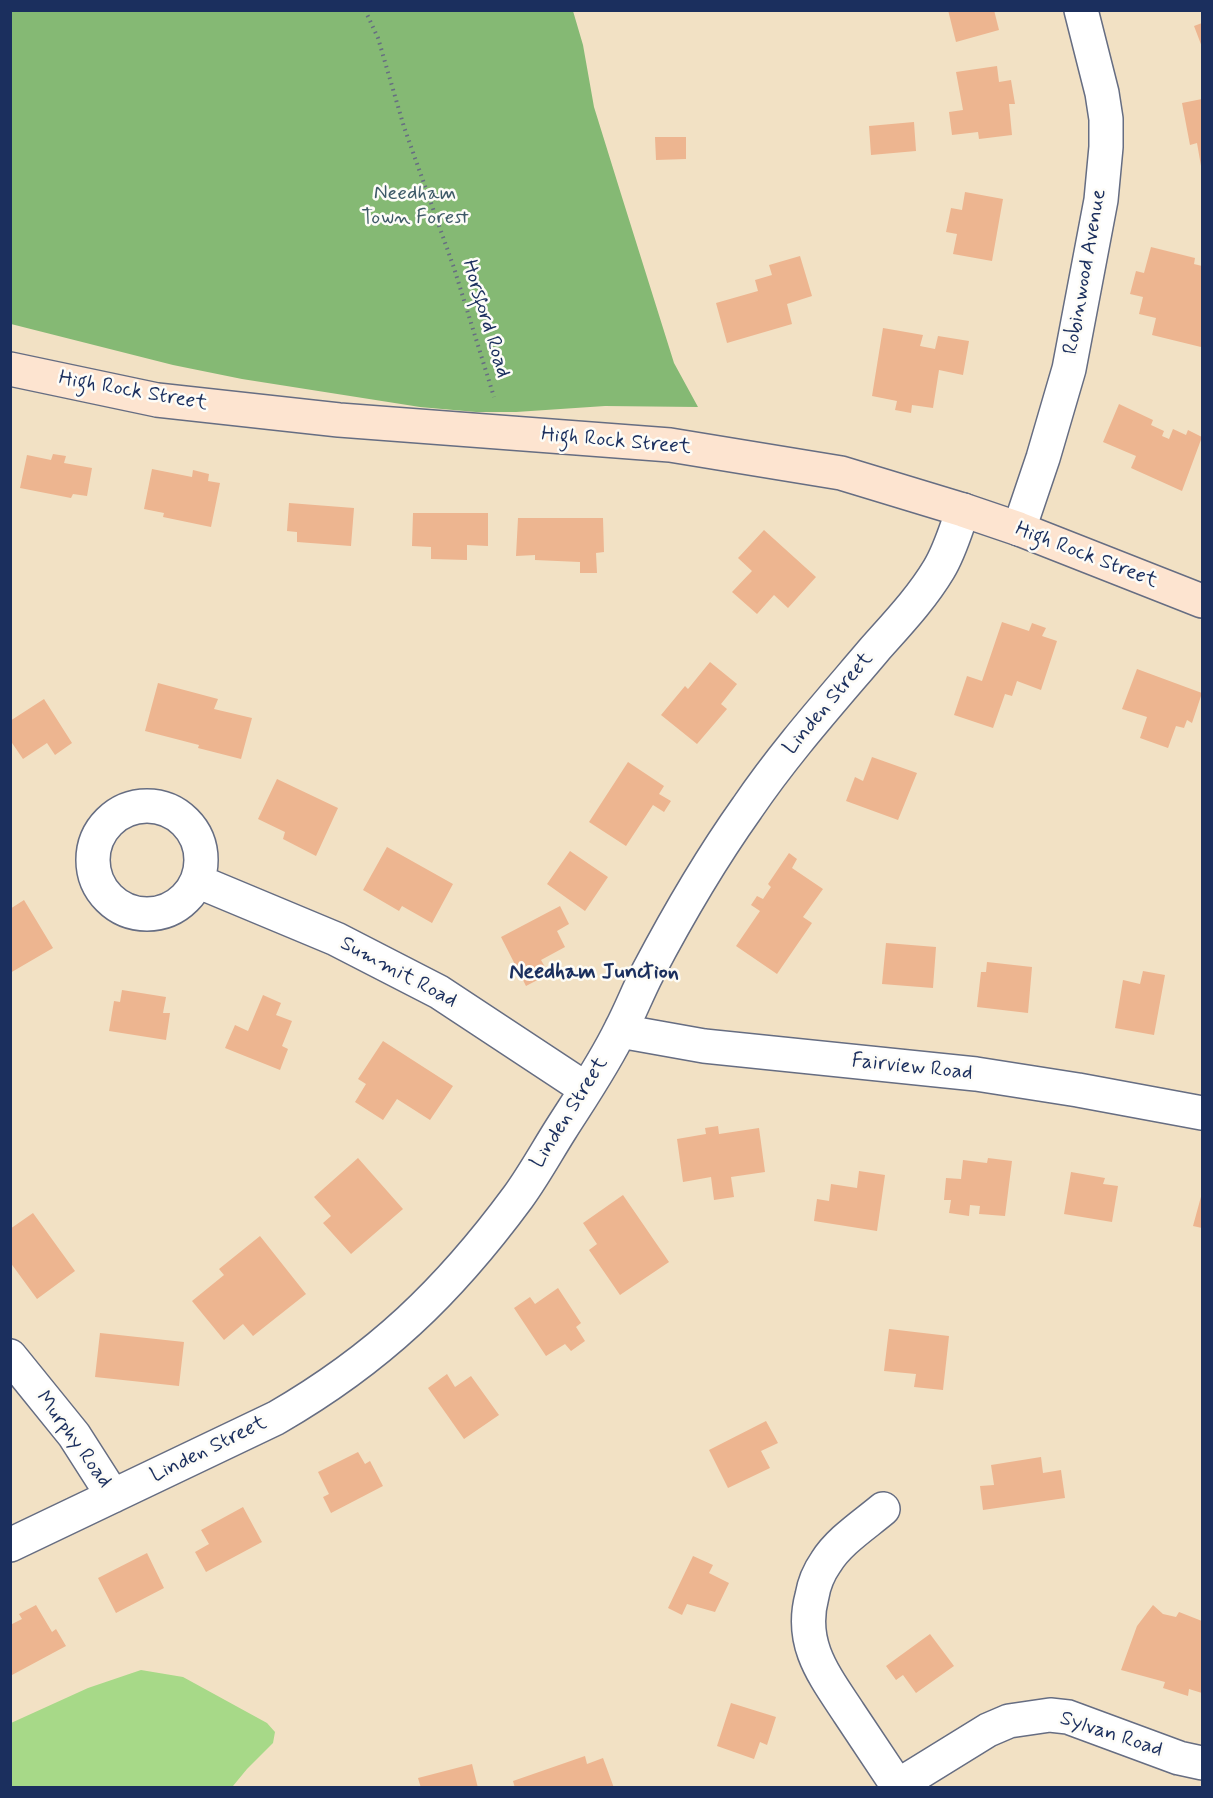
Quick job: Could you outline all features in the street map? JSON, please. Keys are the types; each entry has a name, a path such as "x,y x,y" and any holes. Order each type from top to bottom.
{"street":[{"name":"Robinwood Avenue","path":"1019,529 1069,369 1101,201 1106,118 1081,10"},
{"name":"High Rock Street","path":"10,369 157,400 339,420 670,445 841,473 1019,529 1203,601"},
{"name":"Linden Street","path":"10,1545 276,1418 330,1385 392,1337 450,1281 520,1194 586,1089 620,1031 680,912 720,847 770,776 811,724 924,592 941,566 963,510"},
{"name":"Summit Road","path":"197,881 336,939 440,992 586,1089"},
{"name":"Fairview Road","path":"620,1031 704,1046 976,1074 1203,1113"},
{"name":"Murphy Road","path":"10,1356 74,1435 113,1496"},
{"path":"883,1509 835,1550 826,1562 818,1576 809,1605 808,1633 814,1654 824,1675 896,1786"},
{"name":"Sylvan Road","path":"896,1786 988,1730 1009,1721 1050,1715 1068,1717 1179,1758 1203,1763"}],"path":[{"name":"Horsford Road","path":"365,10 378,38 404,127 454,268 505,432"}],"green space":[{"name":"Needham Town Forest","path":"10,11 573,11 583,45 594,107 674,363 698,407 605,406 516,412 476,412 420,407 242,379 173,365 11,324"},
{"path":"141,1670 183,1677 267,1723 275,1732 273,1743 230,1787 11,1787 11,1723 88,1688"}],"building":[{"path":"948,10 994,10 999,30 956,42"},
{"path":"1202,23 1202,47 1194,26"},
{"path":"997,66 999,82 1011,80 1015,104 1009,104 1012,135 979,139 978,132 952,135 949,112 963,110 956,72"},
{"path":"1202,99 1201,166 1197,143 1190,145 1182,103"},
{"path":"914,122 916,151 871,155 869,126"},
{"path":"655,137 686,137 686,159 656,160"},
{"path":"965,192 1003,199 992,261 953,254 957,234 946,232 951,208 962,210"},
{"path":"1151,247 1195,258 1194,264 1202,266 1201,347 1152,335 1156,318 1139,314 1143,297 1130,294 1136,271 1144,273"},
{"path":"800,256 812,296 787,304 792,324 727,343 716,303 758,291 755,280 772,275 769,265"},
{"path":"883,328 923,335 920,346 935,349 938,336 969,341 963,375 939,370 933,408 912,405 911,413 895,410 897,401 872,396"},
{"path":"1119,404 1153,420 1151,425 1164,431 1162,436 1169,439 1173,429 1186,435 1188,430 1202,437 1182,491 1131,468 1136,456 1103,442"},
{"path":"53,454 66,456 64,463 92,468 87,496 73,494 71,498 20,488 27,455 51,460"},
{"path":"152,469 192,477 193,470 209,474 208,481 220,483 211,527 163,517 164,513 144,509"},
{"path":"289,503 354,508 351,546 297,542 297,532 287,531"},
{"path":"413,513 488,513 488,546 467,545 467,560 431,559 431,547 412,546"},
{"path":"518,518 603,518 604,552 596,553 597,573 580,573 580,562 535,560 535,555 516,556"},
{"path":"764,530 816,577 788,608 774,595 757,614 732,592 752,571 738,558"},
{"path":"1002,622 1029,631 1032,623 1046,628 1042,636 1057,641 1041,690 1017,681 1012,696 1005,694 993,728 954,715 967,676 982,681"},
{"path":"710,662 737,684 721,704 727,709 697,744 661,715 685,686 688,689"},
{"path":"1137,669 1202,693 1192,723 1187,720 1184,728 1176,726 1168,748 1140,738 1147,717 1122,709"},
{"path":"158,683 218,699 214,709 252,718 241,759 145,731"},
{"path":"44,699 72,743 55,755 47,743 23,759 10,740 10,721"},
{"path":"872,757 917,773 898,820 846,801 855,777 863,781"},
{"path":"628,762 664,786 659,794 671,801 664,812 653,805 626,846 589,822"},
{"path":"277,779 338,808 316,856 283,839 285,832 258,819"},
{"path":"387,847 453,884 432,923 402,906 399,911 363,890"},
{"path":"570,851 608,877 585,911 547,884"},
{"path":"789,853 797,859 792,868 823,889 803,917 812,923 777,974 736,946 760,911 751,905 757,896 763,899 771,887 768,884"},
{"path":"24,900 53,948 10,973 10,909"},
{"path":"560,906 569,924 557,931 565,947 541,960 549,974 526,986 501,937"},
{"path":"886,943 936,947 933,988 882,984"},
{"path":"987,962 1032,967 1028,1013 977,1007 981,972 986,972"},
{"path":"1143,971 1165,975 1154,1035 1115,1028 1123,980 1140,984"},
{"path":"122,990 166,997 163,1013 170,1013 166,1040 109,1031 114,1001 120,1002"},
{"path":"263,995 281,1003 276,1015 292,1021 282,1046 288,1049 280,1070 225,1048 235,1025 248,1031"},
{"path":"383,1041 453,1086 430,1120 397,1099 383,1120 355,1102 366,1084 358,1079"},
{"path":"718,1126 719,1134 759,1128 765,1172 731,1177 734,1197 714,1200 711,1177 683,1182 677,1139 706,1134 705,1128"},
{"path":"358,1158 403,1209 351,1254 323,1223 331,1216 314,1197"},
{"path":"988,1158 1012,1161 1005,1216 979,1214 980,1206 970,1205 969,1216 949,1213 951,1200 944,1200 946,1178 961,1179 963,1160 987,1163"},
{"path":"859,1171 885,1175 877,1231 814,1221 817,1199 829,1201 831,1184 857,1188"},
{"path":"1071,1172 1105,1178 1103,1184 1118,1186 1112,1222 1064,1214"},
{"path":"1202,1193 1202,1228 1193,1226"},
{"path":"623,1195 669,1262 620,1295 589,1250 597,1244 583,1223"},
{"path":"33,1213 75,1271 37,1299 10,1262 10,1229"},
{"path":"260,1236 306,1294 253,1336 243,1324 224,1340 192,1301 224,1275 219,1269"},
{"path":"558,1288 581,1323 576,1327 585,1341 571,1351 565,1344 546,1356 514,1308 530,1297 535,1304"},
{"path":"889,1329 949,1336 943,1390 914,1387 916,1374 884,1371"},
{"path":"100,1333 184,1342 179,1386 95,1377"},
{"path":"447,1374 455,1387 471,1376 499,1415 464,1439 428,1388"},
{"path":"766,1421 778,1443 761,1451 770,1468 728,1488 709,1450"},
{"path":"358,1452 365,1464 370,1461 383,1486 331,1513 323,1497 329,1494 318,1472"},
{"path":"1041,1457 1043,1473 1061,1470 1065,1498 983,1510 980,1486 994,1485 991,1465"},
{"path":"243,1507 262,1542 206,1572 195,1552 209,1544 201,1530"},
{"path":"147,1553 164,1588 116,1613 98,1578"},
{"path":"693,1556 713,1565 709,1573 729,1583 715,1612 687,1604 682,1615 668,1608"},
{"path":"36,1605 52,1632 56,1629 66,1646 12,1675 10,1673 10,1625 22,1619 19,1614"},
{"path":"1153,1605 1163,1614 1176,1617 1179,1612 1202,1621 1202,1693 1189,1689 1188,1696 1163,1688 1165,1682 1121,1670 1137,1626"},
{"path":"930,1634 954,1666 916,1693 903,1675 896,1680 886,1666"},
{"path":"731,1703 776,1717 767,1745 760,1742 754,1759 717,1746"},
{"path":"585,1756 587,1764 603,1758 614,1788 515,1788 513,1781"},
{"path":"472,1764 478,1788 421,1788 418,1778"}],"district":[{"name":"Needham Junction","path":"594,973"}]}
